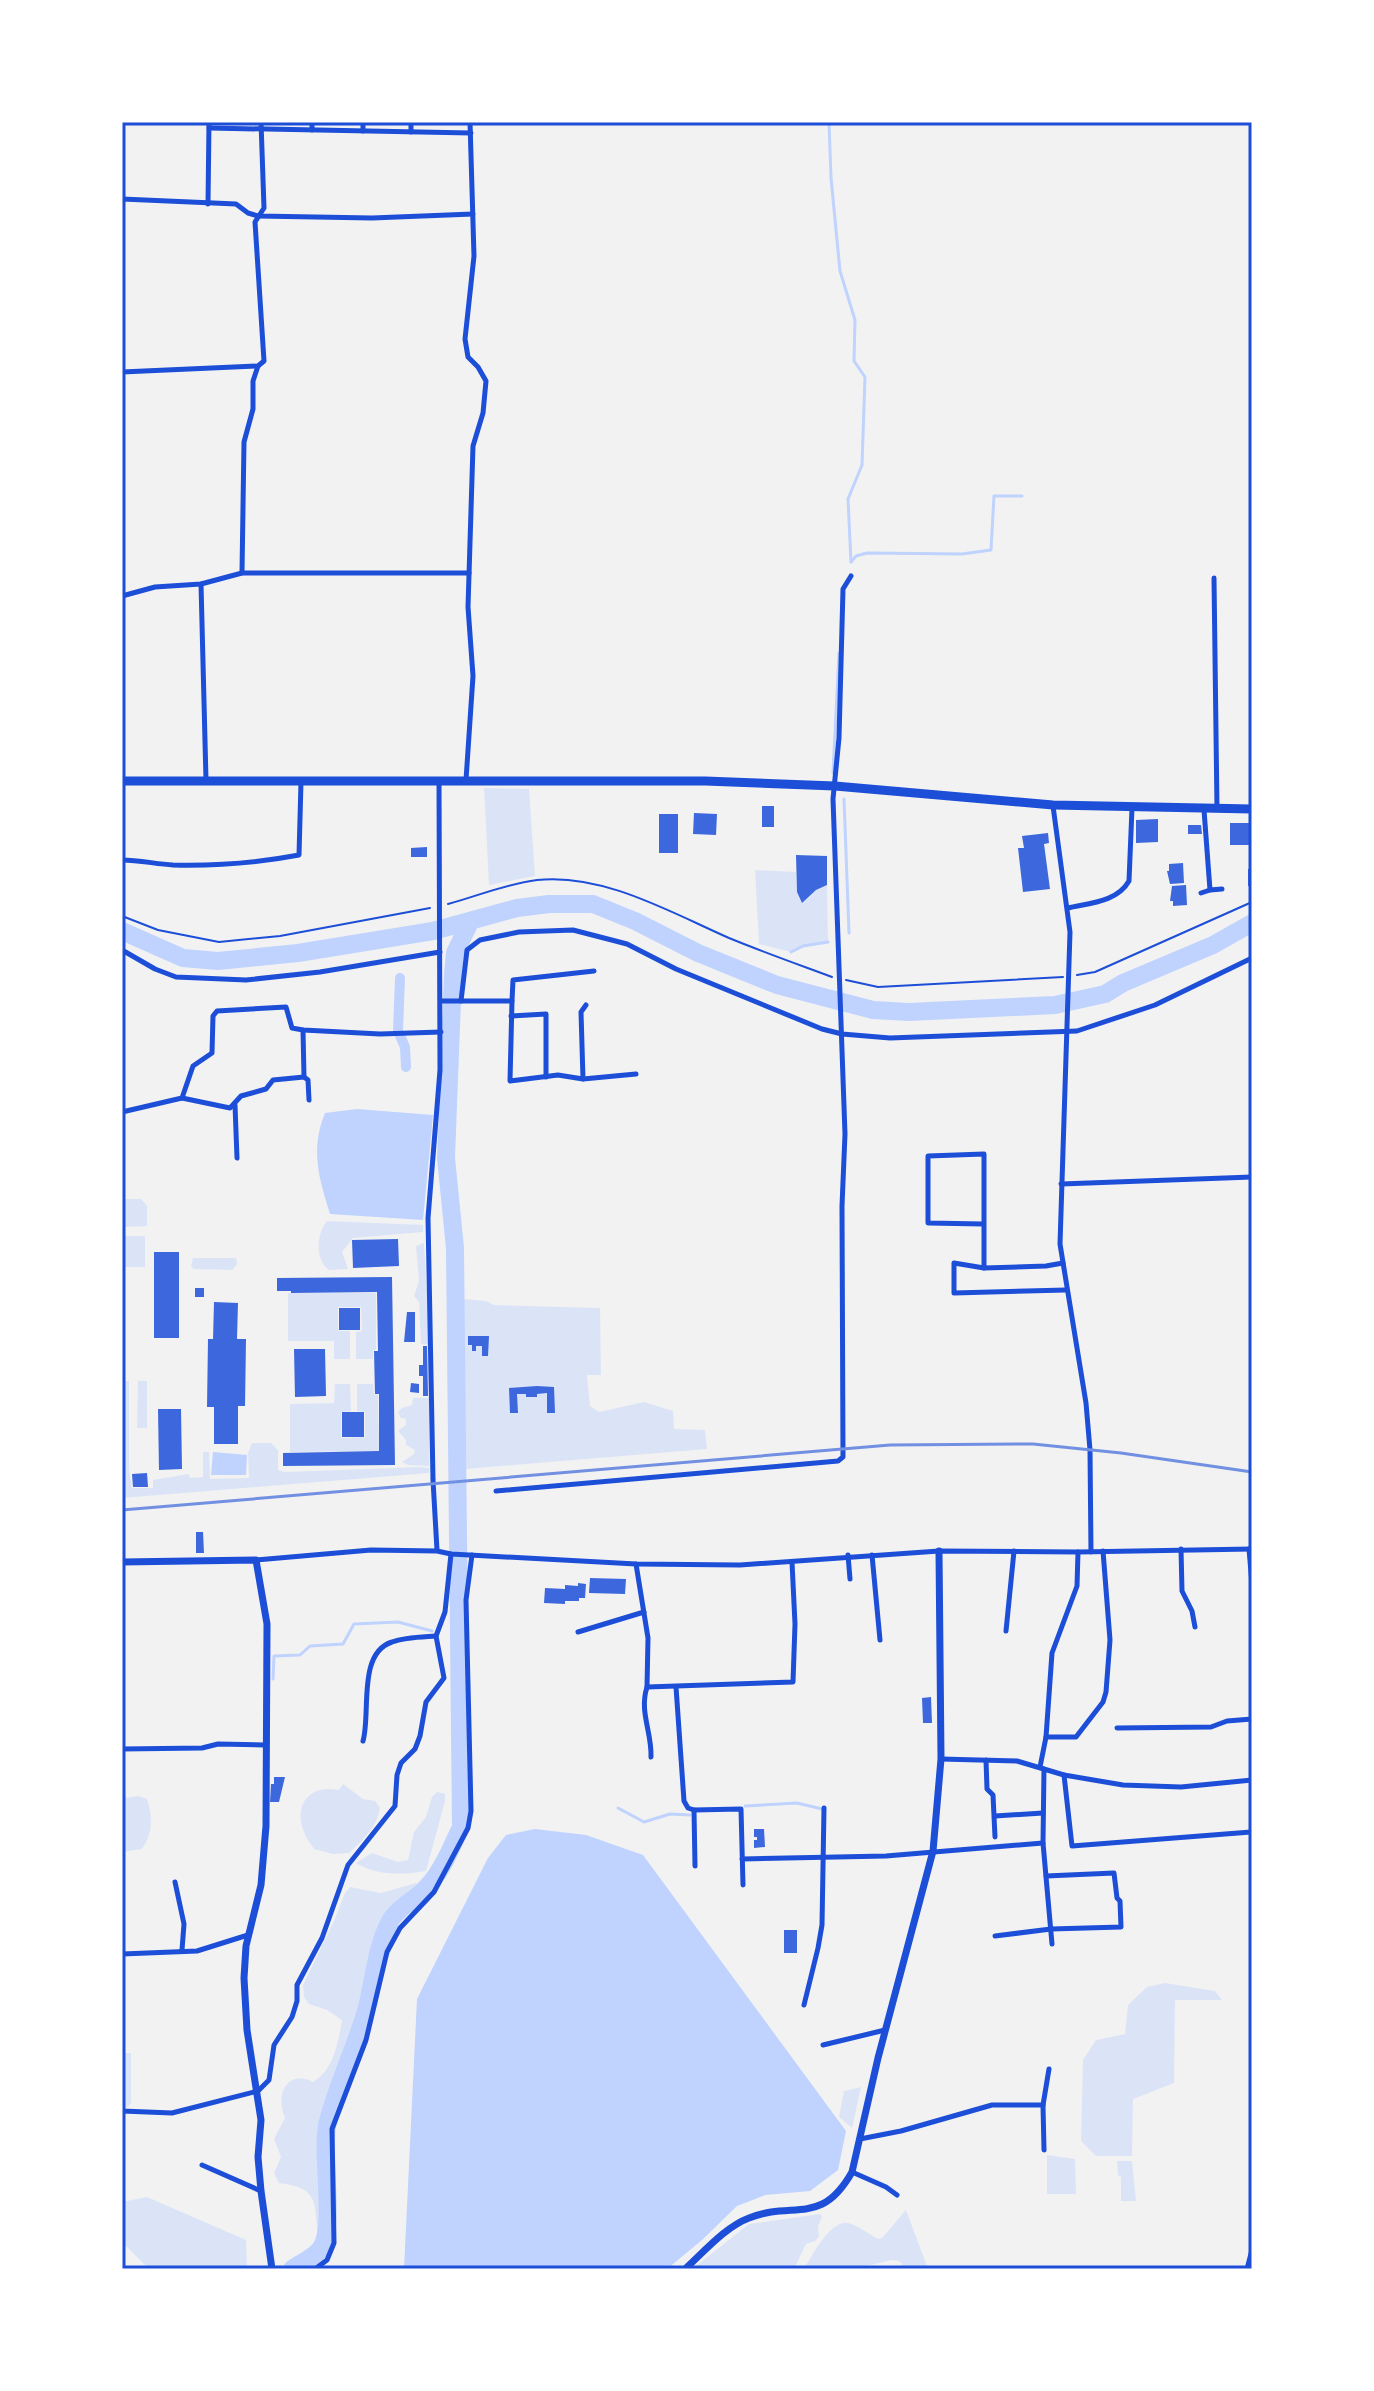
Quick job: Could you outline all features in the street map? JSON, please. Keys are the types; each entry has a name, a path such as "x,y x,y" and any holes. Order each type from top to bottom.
{"main road":[{"path":"122,781 705,781 835,786 1053,805 1252,809"}],"street":[{"path":"312,122 312,130"},
{"path":"363,122 363,131"},
{"path":"411,122 411,132"},
{"path":"466,780 473,676 468,607 473,446 483,413 486,381 468,357 465,339 474,256 470,122"},
{"path":"208,204 209,125 471,133"},
{"path":"242,573 244,442 253,409 253,381 258,366 264,361 255,222 264,208 261,126"},
{"path":"122,199 236,204 258,216 372,218 473,214"},
{"path":"122,372 258,366"},
{"path":"122,596 155,587 201,584 242,573 469,573"},
{"path":"496,1491 838,1461 843,1457 842,1206 845,1134 838,980 835,786 843,589 851,576"},
{"path":"1214,578 1217,810"},
{"path":"201,584 206,780"},
{"path":"122,860 169,865 220,865 257,863 299,855 301,780"},
{"path":"437,1551 428,1218 441,1032 439,780"},
{"path":"1053,805 1068,908 1070,976 1060,1244 1086,1403 1090,1450 1091,1552"},
{"path":"1068,908 1123,891 1129,881 1132,808"},
{"path":"1204,810 1210,890"},
{"path":"1201,893 1222,889"},
{"path":"461,1001 467,950 480,940 519,932 573,930 627,944 676,969 803,1023 890,1038 1067,1031 1106,1023 1155,1005 1252,958"},
{"path":"122,950 176,977 246,980 320,972 440,952"},
{"path":"594,971 513,980 510,1081 558,1075 583,1079 636,1074"},
{"path":"441,1001 512,1001"},
{"path":"583,1079 581,1012 586,1005"},
{"path":"182,1098 193,1066 212,1053 213,1016 217,1011 286,1007 292,1028 303,1030 380,1034 441,1032"},
{"path":"511,1016 546,1014 546,1077"},
{"path":"303,1030 304,1077 308,1080 309,1100"},
{"path":"122,1112 182,1098 230,1108 241,1096 266,1089 273,1080 304,1077"},
{"path":"235,1104 237,1158"},
{"path":"983,1224 928,1223 928,1156 984,1154 984,1268"},
{"path":"1061,1184 1252,1177"},
{"path":"1063,1263 984,1268 954,1263 954,1293 1066,1290"},
{"path":"1181,1549 1182,1591 1192,1611 1195,1627"},
{"path":"122,1562 256,1560 371,1550 437,1551 636,1564 740,1565 939,1551 1251,1549 1252,1584"},
{"path":"685,2269 748,2218 825,2204 844,2187 852,2172 933,1851 941,1759 939,1551"},
{"path":"1006,1631 1014,1551"},
{"path":"1046,1737 1076,1737 1103,1702 1110,1622 1103,1551"},
{"path":"1052,1944 1043,1843 1042,1768 1052,1653 1077,1586 1078,1552"},
{"path":"122,2111 172,2113 258,2091 269,2080 274,2045 292,2017 297,2001 297,1985 322,1938 348,1865 395,1806 401,1763 415,1749 426,1702 444,1678 436,1636 445,1612 451,1554"},
{"path":"315,2269 327,2260 334,2243 332,2129 366,2040 387,1952 400,1928 434,1892 468,1828 471,1811 466,1600 472,1555"},
{"path":"848,1555 850,1579"},
{"path":"872,1555 880,1640"},
{"path":"256,1560 267,1624 266,1826 263,1866 248,1935 244,1978 247,2030 258,2091 261,2191 272,2269"},
{"path":"647,1687 793,1682 795,1624 792,1562"},
{"path":"636,1564 648,1638 643,1710 652,1743 651,1757"},
{"path":"578,1632 644,1612"},
{"path":"363,1741 367,1690 376,1653 393,1641 436,1636"},
{"path":"676,1687 684,1801 688,1808 694,1810 741,1809 743,1885"},
{"path":"1117,1728 1211,1727 1227,1721 1252,1719"},
{"path":"122,1749 265,1745"},
{"path":"941,1759 1017,1761 1064,1775 1123,1785 1181,1787 1252,1779 1252,1960"},
{"path":"986,1760 987,1789 993,1795 995,1837"},
{"path":"1064,1775 1072,1846 1251,1832"},
{"path":"804,2005 820,1937 824,1808"},
{"path":"694,1810 695,1866"},
{"path":"995,1816 1043,1813"},
{"path":"742,1859 824,1859 1043,1843"},
{"path":"995,1936 1051,1929 1121,1927 1114,1873 1046,1876"},
{"path":"175,1882 184,1924 182,1950"},
{"path":"122,1954 197,1951 248,1935"},
{"path":"122,1980 122,2004"},
{"path":"823,2045 886,2029"},
{"path":"1044,2150 1043,2105 1049,2069"},
{"path":"859,2139 901,2131 992,2105 1043,2105"},
{"path":"202,2165 261,2191"},
{"path":"852,2172 897,2195"},
{"path":"1247,2269 1252,2250"}],"path":[{"path":"122,916 158,930 219,942 280,936 390,918 498,887 539,880 579,881 621,892 769,955 838,980 878,987 1095,972 1252,902"}],"shaded area":[{"path":"484,788 529,789 535,876 489,885"},
{"path":"755,870 796,872 797,892 802,903 827,885 828,942 803,946 791,952 759,944"},
{"path":"122,1199 141,1199 147,1206 147,1226 124,1227"},
{"path":"327,1221 423,1225 423,1232 353,1238 342,1252 348,1269 329,1270 319,1254 321,1233"},
{"path":"123,1236 145,1236 145,1267 123,1267"},
{"path":"424,1243 430,1345 421,1344 419,1302 414,1296 419,1281 416,1246"},
{"path":"193,1258 236,1258 237,1264 232,1270 194,1269 191,1266"},
{"path":"288,1293 376,1293 376,1350 373,1350 373,1359 356,1359 356,1332 362,1331 361,1307 338,1307 338,1331 350,1331 350,1359 334,1359 334,1341 288,1341"},
{"path":"463,1299 486,1301 494,1305 600,1308 601,1375 587,1375 590,1406 599,1412 644,1402 673,1411 674,1429 705,1430 707,1449 466,1469"},
{"path":"122,1381 129,1381 129,1469 132,1488 153,1488 153,1480 189,1474 190,1478 203,1477 203,1452 209,1452 210,1479 249,1478 248,1453 252,1443 271,1443 278,1450 278,1470 284,1472 421,1467 429,1468 429,1473 122,1498"},
{"path":"138,1381 147,1381 147,1428 137,1428"},
{"path":"335,1384 350,1384 351,1411 341,1412 341,1438 365,1437 365,1412 357,1411 357,1384 373,1384 374,1394 378,1395 379,1451 290,1452 290,1404 334,1403"},
{"path":"413,1398 430,1398 429,1466 402,1462 415,1450 406,1445 406,1440 398,1431 406,1425 406,1419 401,1418 398,1412 412,1405"},
{"path":"343,1784 363,1799 375,1801 380,1808 376,1821 349,1853 333,1854 314,1849 301,1822 306,1798 320,1790 339,1790"},
{"path":"437,1792 445,1794 445,1801 426,1871 390,1873 356,1863 372,1853 398,1862 408,1860 414,1832 426,1817 432,1797"},
{"path":"122,1794 127,1798 138,1796 147,1799 151,1825 142,1849 122,1852"},
{"path":"416,1883 421,1886 420,1891 389,1918 377,1947 364,2005 357,2010 354,2036 342,2057 325,2124 324,2235 321,2238 312,2198 301,2188 279,2183 274,2173 281,2157 274,2139 285,2118 281,2101 285,2087 296,2079 313,2082 326,2070 334,2055 342,2020 327,2010 309,2004 304,1997 303,1985 350,1887 381,1893"},
{"path":"1165,1983 1215,1991 1222,2000 1175,2000 1174,2083 1133,2099 1132,2156 1096,2156 1081,2141 1083,2060 1096,2040 1125,2034 1128,2005 1147,1987"},
{"path":"122,2053 131,2053 131,2103 128,2107 122,2107"},
{"path":"861,2087 852,2128 839,2117 844,2091"},
{"path":"1047,2155 1075,2159 1076,2194 1047,2194"},
{"path":"1117,2161 1132,2161 1136,2201 1121,2201"},
{"path":"147,2197 246,2240 247,2269 149,2269 122,2242 122,2202"},
{"path":"906,2210 928,2269 906,2269 899,2261 891,2260 855,2269 804,2269 822,2240 835,2227 848,2223 878,2239"},
{"path":"820,2214 819,2237 806,2244 794,2269 692,2269 749,2224"}],"water":[{"path":"357,1109 433,1115 423,1220 330,1214 318,1164 320,1126 325,1113"},
{"path":"213,1452 247,1455 246,1475 211,1475"},
{"path":"535,1829 586,1835 643,1855 846,2131 838,2170 810,2191 765,2195 737,2206 667,2269 404,2269 417,1999 488,1858 506,1835"}],"building":[{"path":"762,806 774,806 774,827 762,827"},
{"path":"694,813 717,814 716,835 693,834"},
{"path":"659,814 678,814 678,853 659,853"},
{"path":"1158,819 1158,842 1136,843 1136,820"},
{"path":"1230,823 1252,823 1252,845 1230,845"},
{"path":"1188,825 1201,825 1202,834 1188,834"},
{"path":"1048,833 1049,843 1044,844 1050,889 1023,892 1018,848 1024,848 1022,836"},
{"path":"427,847 427,857 411,857 411,848"},
{"path":"796,855 827,856 827,885 802,903 797,892"},
{"path":"1183,863 1184,883 1170,884 1169,864"},
{"path":"1248,869 1252,869 1252,886 1248,886"},
{"path":"1186,885 1187,905 1173,906 1173,901 1170,901 1172,886"},
{"path":"398,1239 399,1266 353,1268 352,1240"},
{"path":"154,1252 179,1252 179,1338 154,1338"},
{"path":"392,1277 395,1465 283,1466 283,1453 379,1451 379,1394 375,1394 374,1351 378,1351 377,1292 291,1293 277,1291 277,1278"},
{"path":"195,1288 204,1288 204,1297 195,1297"},
{"path":"214,1302 238,1303 237,1339 246,1339 245,1406 238,1406 238,1444 214,1444 214,1407 207,1407 208,1339 213,1339"},
{"path":"339,1308 360,1308 360,1330 339,1330"},
{"path":"407,1312 415,1312 415,1342 404,1342"},
{"path":"468,1336 489,1336 488,1356 482,1356 482,1346 476,1346 476,1351 472,1351"},
{"path":"423,1346 427,1346 428,1396 423,1396 423,1376 419,1376 419,1365 423,1365"},
{"path":"294,1349 325,1349 326,1396 295,1397"},
{"path":"411,1383 419,1384 419,1393 410,1392"},
{"path":"554,1387 555,1413 547,1413 547,1393 537,1394 537,1397 517,1394 518,1413 510,1413 509,1388"},
{"path":"158,1409 181,1409 182,1469 159,1470"},
{"path":"342,1412 364,1412 364,1437 342,1437"},
{"path":"147,1473 148,1487 133,1487 132,1474"},
{"path":"196,1532 203,1532 204,1553 196,1553"},
{"path":"590,1578 626,1579 625,1594 589,1593"},
{"path":"578,1583 586,1584 585,1598 565,1601 565,1604 544,1603 545,1588 565,1589 565,1585 578,1586"},
{"path":"931,1697 932,1723 923,1723 922,1698"},
{"path":"274,1777 285,1777 279,1802 270,1802"},
{"path":"754,1829 764,1829 765,1847 754,1848 757,1837 754,1837"},
{"path":"784,1930 797,1930 797,1953 784,1953"}],"waterway":[{"path":"829,122 840,271 855,320 854,361 865,377 862,465 848,499 851,562"},
{"path":"851,562 856,556 867,553 962,554 991,550 994,496 1022,496"},
{"path":"833,773 839,653"},
{"path":"844,799 849,933"},
{"path":"122,931 183,958 218,961 298,953 433,931 517,908 593,904 698,953 777,985 873,1010 909,1012 1055,1005 1105,994 1123,983 1213,945 1252,923"},
{"path":"292,2269 318,2251 325,2237 328,2121 366,2011 384,1934 396,1913 436,1876 461,1827 455,1248 446,1158 455,953 470,922"},
{"path":"791,952 803,946 828,942"},
{"path":"400,978 398,1031 405,1047 406,1067"},
{"path":"273,1679 274,1656 300,1655 310,1646 343,1644 354,1624 398,1622 432,1631"},
{"path":"745,1806 797,1803 822,1809"},
{"path":"618,1808 644,1822 670,1814 690,1815"}],"railway":[{"path":"122,1510 890,1445 1033,1444 1252,1472"}]}
